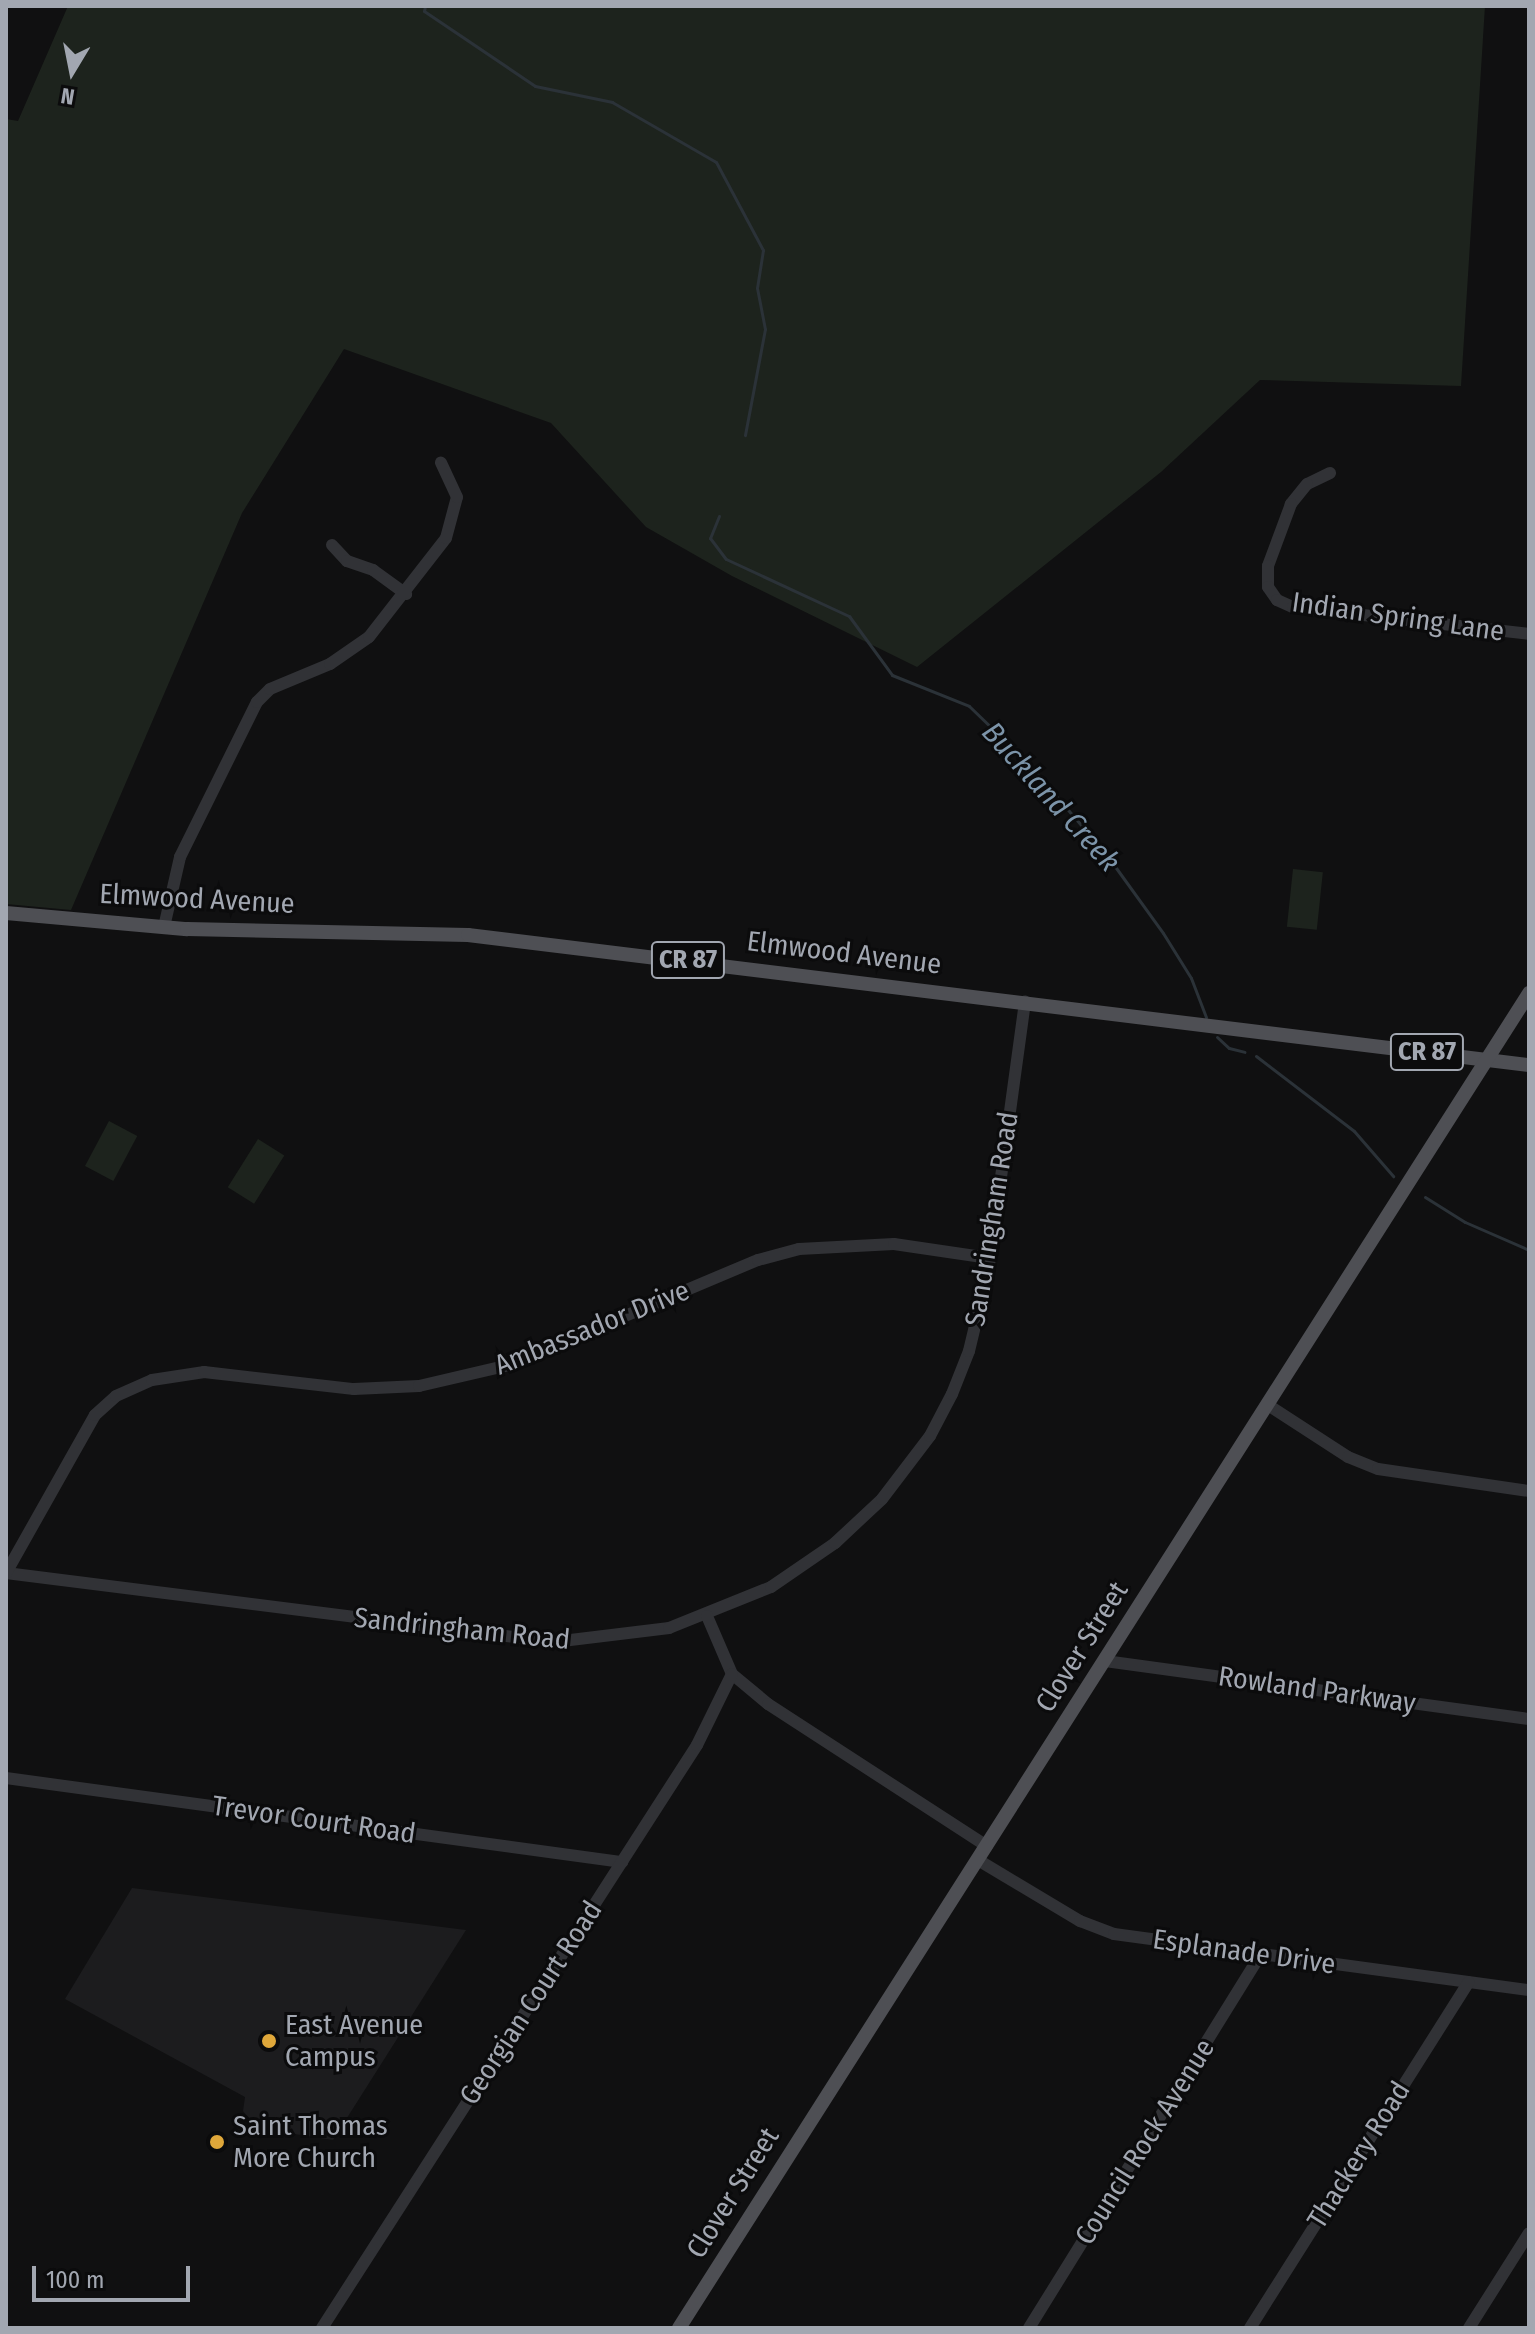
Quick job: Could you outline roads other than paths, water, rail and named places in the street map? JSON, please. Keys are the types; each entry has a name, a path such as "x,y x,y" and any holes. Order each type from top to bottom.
{"main road":[{"name":"Elmwood Avenue","path":"6,913 164,927 468,935 1529,1065"},
{"name":"Clover Street","path":"679,2328 1529,993"}],"street":[{"path":"164,927 175,868 257,702 279,684 353,648 406,594 455,519 455,487 441,463"},
{"name":"Indian Spring Lane","path":"1330,473 1307,484 1291,504 1268,566 1268,587 1277,600 1314,610 1529,634"},
{"path":"332,545 347,561 373,570 406,594"},
{"name":"Sandringham Road","path":"6,1573 513,1640 614,1639 707,1616 750,1598 813,1561 903,1475 961,1375 989,1258 1025,1002"},
{"name":"Ambassador Drive","path":"6,1573 95,1415 116,1396 152,1380 204,1372 333,1388 419,1386 509,1365 758,1260 799,1249 894,1244 989,1258"},
{"path":"1268,1405 1348,1457 1378,1469 1529,1491"},
{"path":"707,1616 732,1674 768,1704 987,1846"},
{"name":"Rowland Parkway","path":"1105,1661 1529,1719"},
{"name":"Georgian Court Road","path":"322,2328 697,1745 732,1674"},
{"name":"Trevor Court Road","path":"6,1778 622,1862"},
{"name":"Esplanade Drive","path":"978,1860 1080,1921 1114,1934 1529,1990"},
{"name":"Council Rock Avenue","path":"1029,2328 1260,1955"},
{"name":"Thackery Road","path":"1250,2328 1469,1982"},
{"path":"1469,2328 1529,2233"}],"waterway":[{"name":"Buckland Creek","path":"425,6 424,11 535,86 612,102 716,162 763,250 757,288 765,329 745,435"},
{"name":"Buckland Creek","path":"719,516 710,538 726,559 849,616 892,675 969,706 1026,761 1106,854 1163,933 1191,978 1206,1017"},
{"name":"Buckland Creek","path":"1217,1037 1229,1048 1245,1052"},
{"name":"Buckland Creek","path":"1256,1056 1354,1131 1393,1176"},
{"name":"Buckland Creek","path":"1425,1197 1465,1222 1529,1250"}],"place":[{"name":"East Avenue Campus","path":"269,2041"},
{"name":"Saint Thomas More Church","path":"217,2142"}]}
